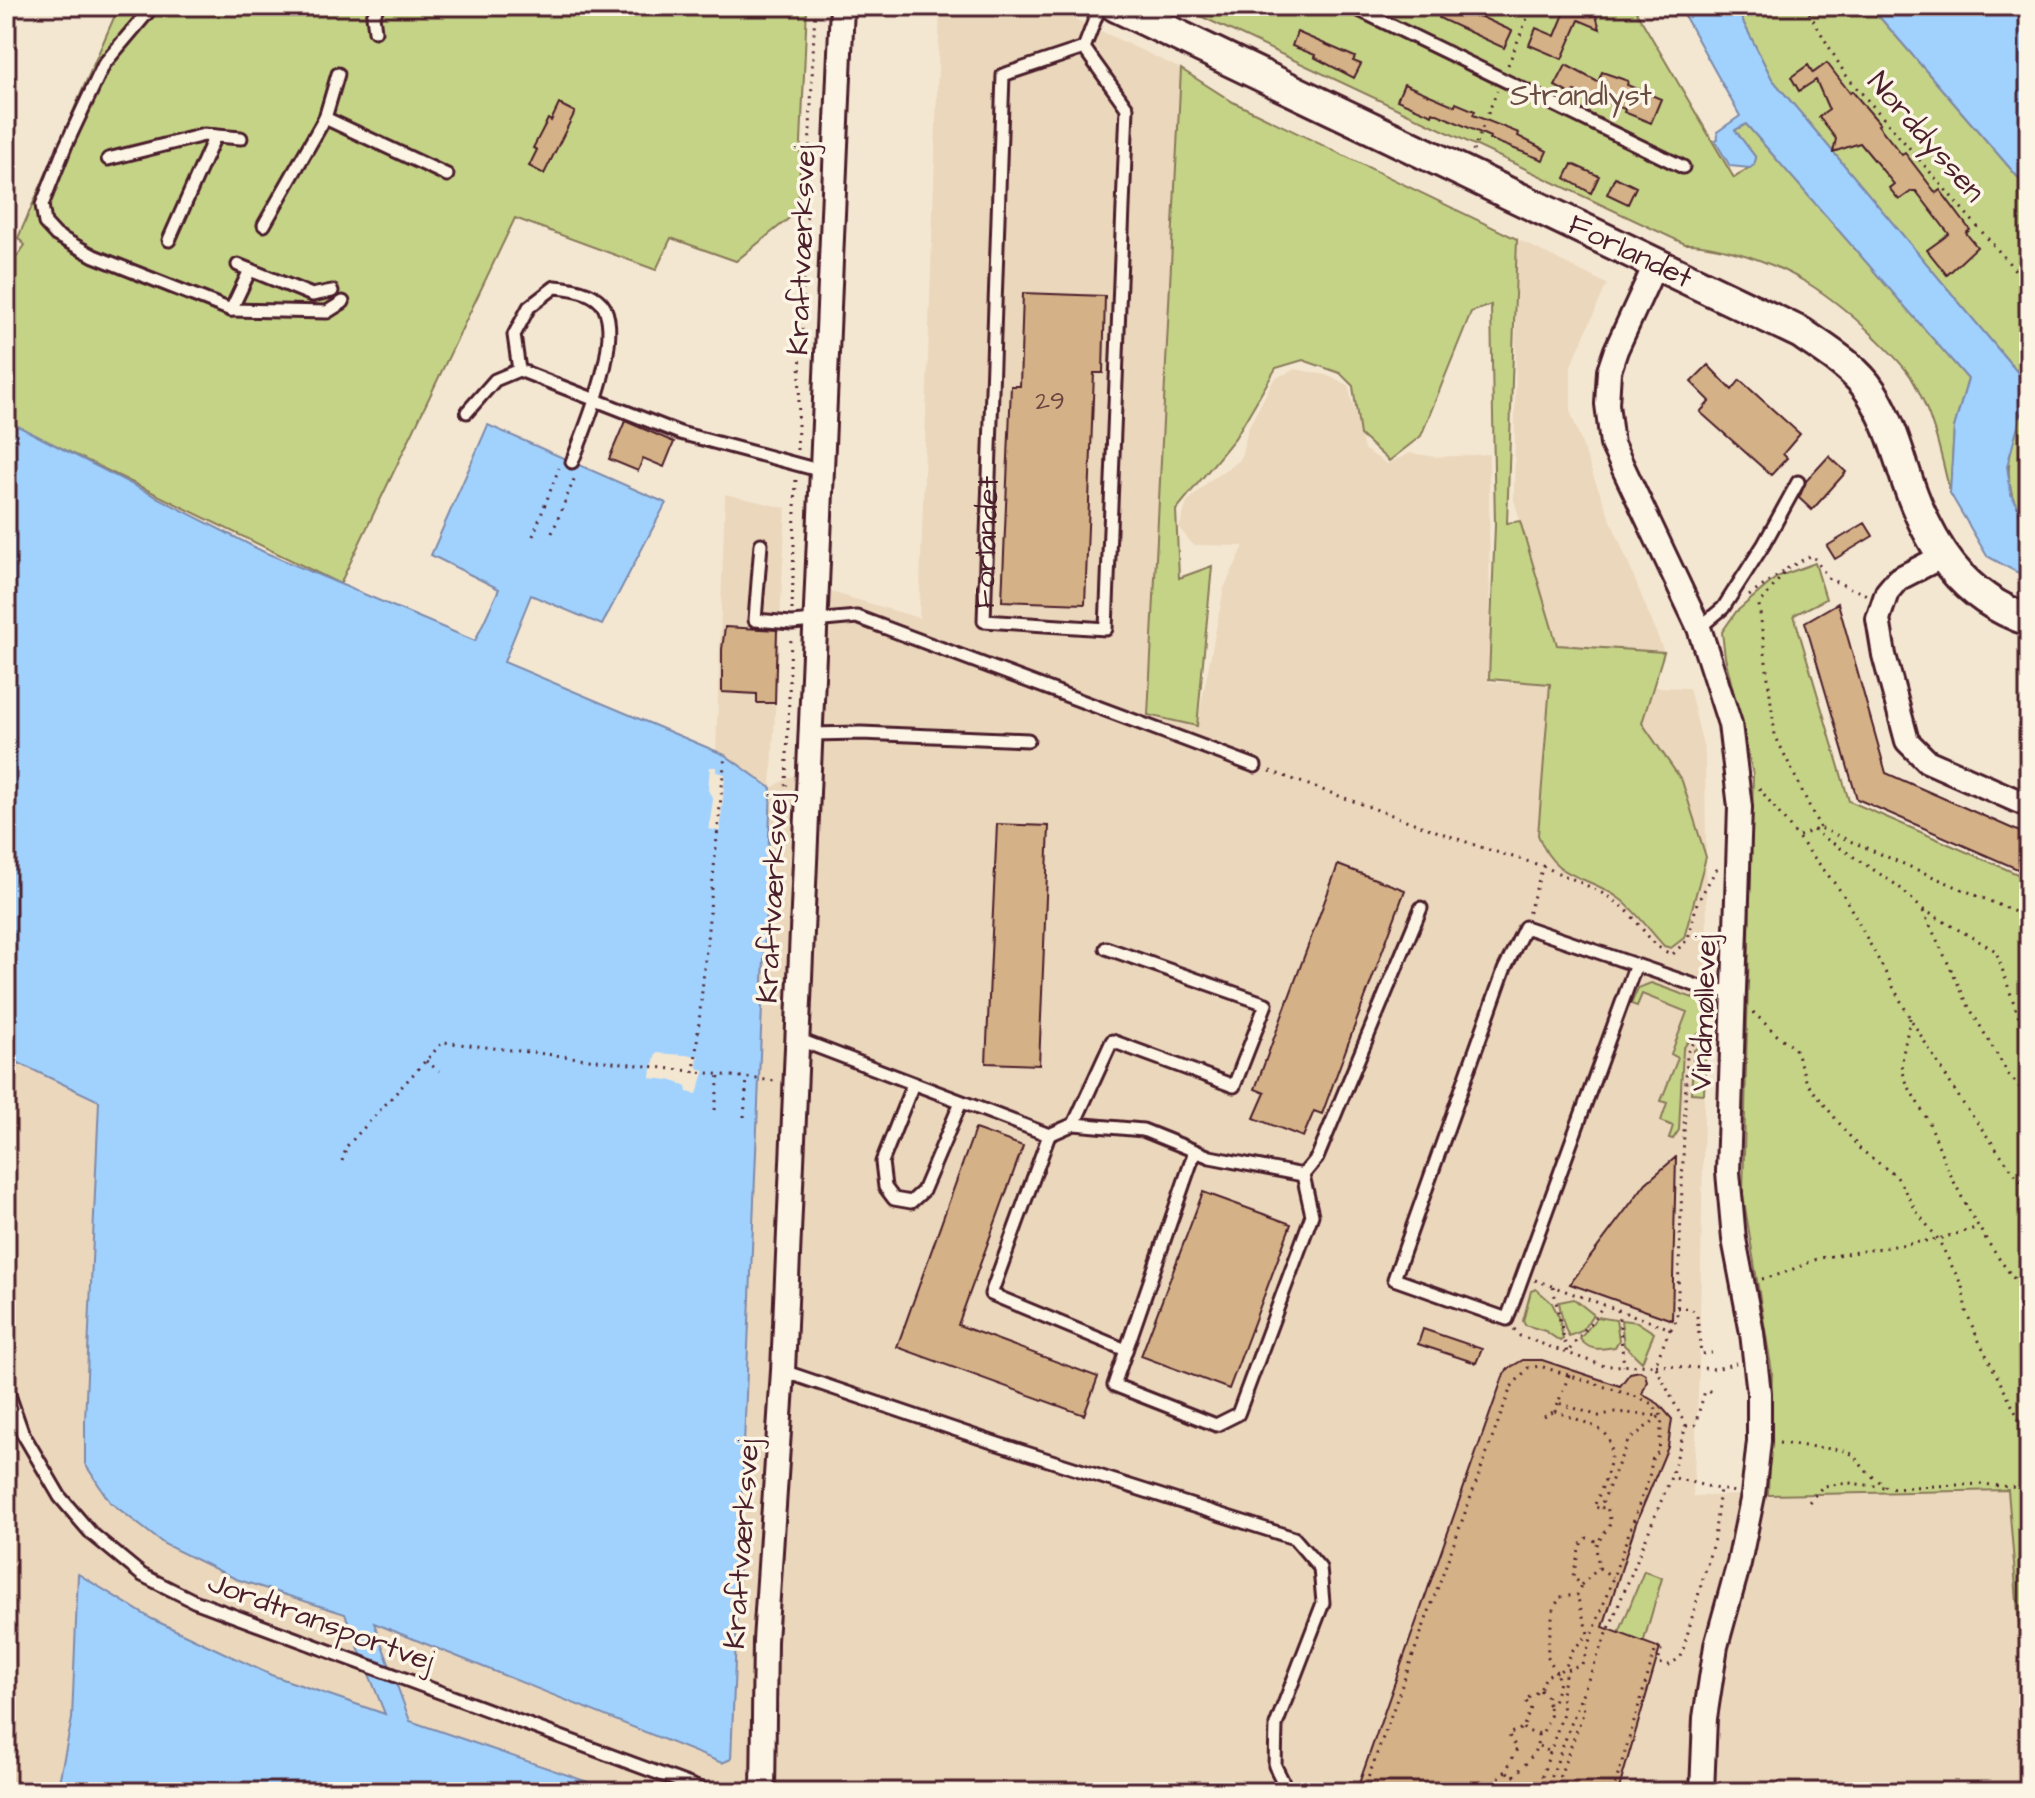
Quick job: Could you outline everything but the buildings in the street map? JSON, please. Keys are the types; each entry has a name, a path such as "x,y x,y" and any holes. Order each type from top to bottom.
{"street":[{"name":"Kraftværksvej","path":"763,1792 765,1641 783,1371 842,6"},
{"name":"Forlandet","path":"1116,6 1801,333 1840,359 1869,389 1892,428 1915,501 1956,575 1991,604 2029,620"},
{"name":"Vindmøllevej","path":"1656,263 1616,350 1609,371 1607,404 1612,444 1699,628 1730,724 1738,788 1728,1172 1734,1239 1759,1393 1759,1441 1753,1495 1739,1563 1716,1646 1705,1718 1702,1792"},
{"path":"1943,556 1898,579 1883,602 1878,619 1884,655 1907,741 1927,761 2029,806"}],"lane":[{"path":"153,6 104,64 42,205 45,223 56,235 94,256 231,310 327,312 343,302"},
{"path":"375,31 373,16 378,6"},
{"path":"1084,48 1100,6"},
{"path":"1351,6 1683,167"},
{"name":"Forlandet","path":"1084,48 1127,108 1106,629 984,621 1003,75 1084,48"},
{"path":"264,225 325,118 338,74"},
{"path":"325,118 447,175"},
{"path":"108,159 204,135 241,138"},
{"path":"169,240 215,136"},
{"path":"238,265 312,295 332,291"},
{"path":"231,310 250,270"},
{"path":"519,370 514,335 529,307 555,287 577,288 602,304 610,325 597,399 572,462"},
{"path":"467,412 495,380 519,370 680,433 822,471"},
{"path":"1699,628 1723,608 1764,544 1798,482"},
{"path":"761,544 755,620 792,623 857,617 1255,766"},
{"path":"811,734 1028,740"},
{"path":"1303,1175 1317,1158 1421,908"},
{"path":"1635,967 1507,1319 1394,1279 1504,970 1525,927 1709,990 1735,991"},
{"path":"1074,1124 1112,1041 1234,1086 1266,1004 1106,948"},
{"path":"797,1039 1049,1135 1074,1124 1143,1130 1210,1157 1303,1175"},
{"path":"913,1084 882,1162 885,1187 894,1199 911,1202 923,1191 961,1102"},
{"path":"1049,1135 991,1294 1126,1350"},
{"path":"1195,1151 1114,1385 1216,1425 1238,1414 1312,1215 1303,1175"},
{"path":"783,1371 998,1444 1294,1538 1320,1568 1323,1603 1276,1725 1275,1766 1288,1792"},
{"name":"Jordtransportvej","path":"6,1386 22,1432 60,1497 91,1533 142,1575 194,1601 709,1792"}],"path":[{"name":"Norddyssen","path":"1805,6 1845,74 2029,286"},
{"path":"552,533 572,462"},
{"path":"533,536 572,462"},
{"path":"1820,828 1775,735 1759,605 1788,568 1812,555 1829,579 1883,602"},
{"path":"694,1073 725,755"},
{"path":"1255,766 1483,848 1543,866 1624,907 1659,947 1673,954 1688,939 1697,903 1723,858"},
{"path":"1738,788 1756,785 1799,836 1850,906 1910,1018 1962,1102 2029,1193"},
{"path":"1799,836 1820,828 2029,918"},
{"path":"1813,830 1898,886 1922,909 1996,951 2023,1030 2029,1031"},
{"path":"1525,927 1543,866"},
{"path":"1922,909 1969,1007 2009,1075 2029,1098"},
{"path":"1655,1365 1677,1319 1687,1053 1704,1034 1709,990"},
{"path":"1735,991 1760,1020 1794,1046 1807,1083 1860,1149 1897,1177 1916,1211 1938,1239 1962,1286 1966,1311 1977,1337 2019,1419 2029,1455"},
{"path":"1910,1018 1902,1061 1904,1075 1968,1210 2009,1275 2029,1295"},
{"path":"342,1161 347,1146 443,1042 776,1081"},
{"path":"426,1060 439,1071"},
{"path":"715,1110 719,1075"},
{"path":"744,1117 747,1078"},
{"path":"1743,1284 1781,1274 1820,1258 1938,1239 1980,1226"},
{"path":"1523,1276 1671,1329"},
{"path":"1553,1287 1567,1353"},
{"path":"1567,1353 1604,1305"},
{"path":"1677,1308 1691,1308 1697,1316 1701,1354 1712,1353"},
{"path":"1618,1310 1624,1366"},
{"path":"1507,1319 1520,1336 1604,1366 1716,1369 1739,1362 1740,1374"},
{"path":"1546,1792 1581,1697 1671,1477 1686,1426 1655,1365"},
{"path":"1363,1792 1511,1387 1528,1368 1540,1366 1652,1404 1662,1417 1659,1452 1650,1464 1649,1477 1615,1578 1582,1664 1566,1670 1561,1694 1563,1713 1537,1792"},
{"path":"1544,1417 1555,1411 1569,1375"},
{"path":"1686,1426 1695,1425 1705,1391 1714,1391"},
{"path":"1558,1403 1599,1416 1615,1412 1660,1416"},
{"path":"1555,1411 1604,1432 1610,1442 1611,1458 1594,1507 1607,1507 1611,1523 1596,1548 1599,1568 1615,1578"},
{"path":"1600,1508 1628,1441 1660,1416"},
{"path":"1759,1441 1841,1450 1852,1454 1868,1473 1888,1488"},
{"path":"1613,1792 1656,1648 1662,1646 1658,1663 1669,1665 1681,1657 1714,1539 1720,1490 1671,1477"},
{"path":"1735,1504 1738,1480"},
{"path":"1809,1502 1823,1486 1849,1483 1888,1488 1982,1484 2029,1489"},
{"path":"1581,1585 1573,1576 1580,1545 1587,1538 1598,1542"},
{"path":"1494,1792 1494,1782 1506,1771 1517,1749 1508,1734 1523,1728 1531,1708 1525,1700 1540,1690 1546,1676 1557,1674 1567,1664 1571,1652 1588,1634 1577,1595 1581,1585 1599,1568"},
{"path":"1548,1704 1553,1702 1559,1682 1547,1655 1553,1610 1560,1597 1577,1595"},
{"path":"1557,1674 1564,1679"},
{"path":"1523,1728 1542,1734 1551,1714 1547,1697 1540,1690"},
{"path":"1554,1792 1584,1711 1581,1697"},
{"path":"1511,1792 1514,1776 1539,1746 1538,1733"},
{"path":"1539,1746 1552,1753"},
{"path":"1506,1771 1514,1776"}],"shaded area":[{"path":"940,6 1048,6 1181,69 1149,715 1197,725 1224,588 1244,546 1193,545 1179,528 1187,502 1209,481 1240,460 1249,426 1274,379 1295,369 1326,375 1348,385 1364,449 1387,464 1410,453 1437,457 1489,454 1490,682 1689,688 1705,753 1707,949 1699,1374 1693,1496 2008,1490 2029,1675 2029,1792 617,1792 410,1721 373,1622 721,1763 731,1759 771,788 817,762 831,592 919,618"},
{"path":"1517,239 1607,284 1571,366 1571,413 1664,652 1557,645 1514,500"},
{"path":"725,494 786,508 771,788 716,751"},
{"path":"6,1057 99,1101 85,1464 164,1544 236,1579 345,1614 385,1715 271,1675 152,1619 79,1574 72,1719 58,1790 6,1792"}],"green space":[{"path":"119,6 807,6 798,211 736,261 671,238 656,270 515,218 340,584 6,421 6,272 25,245 18,238"},
{"name":"Strandlyst","path":"1179,6 1633,6 1734,178 1754,164 1756,158 1735,130 1746,124 1968,379 1954,428 1950,493 1930,419 1911,377 1857,320 1806,282 1749,256 1685,244"},
{"path":"1735,6 1870,6 2029,190 2029,386 1772,79"},
{"path":"1181,69 1233,102 1517,239 1507,523 1520,521 1557,645 1664,652 1642,723 1682,781 1706,857 1684,938 1671,948 1664,946 1620,899 1563,869 1545,850 1538,835 1550,684 1489,679 1495,525 1491,305 1471,312 1421,436 1389,461 1360,435 1353,386 1340,373 1303,360 1276,368 1235,438 1176,510 1179,578 1212,566 1197,726 1148,715"},
{"path":"2029,389 2029,530 2018,511 2009,477 2012,444"},
{"path":"1815,563 1826,599 1794,615 1849,801 2029,879 2029,1675 2023,1675 2008,1490 1768,1495 1772,1372 1743,1195 1753,774 1725,657 1722,632 1736,612 1777,577"},
{"path":"1651,983 1696,999 1704,1011 1702,1031 1683,1049 1679,1130 1673,1139 1669,1138 1673,1126 1661,1121 1667,1103 1661,1101 1678,1058 1671,1054 1687,1012 1642,994 1637,1006 1631,1004 1638,988"},
{"path":"1706,1041 1704,1094 1691,1093 1694,1050"},
{"path":"1536,1289 1552,1303 1559,1317 1563,1339 1560,1341 1545,1331 1525,1325 1523,1321 1531,1291"},
{"path":"1574,1299 1593,1314 1582,1331 1569,1336 1559,1302"},
{"path":"1597,1317 1616,1320 1619,1340 1615,1347 1592,1348 1580,1339"},
{"path":"1621,1320 1637,1322 1654,1333 1642,1362 1624,1345"},
{"path":"1644,1571 1662,1578 1600,1792 1560,1792 1595,1693"}],"water":[{"path":"1679,6 1735,6 1772,79 2029,386 2007,466 2011,494 2029,530 2029,579 1987,556 1950,493 1954,428 1968,379 1746,124 1735,130 1756,158 1754,165 1750,168 1730,166 1715,141 1718,139 1717,132 1740,116"},
{"path":"1870,6 2029,6 2029,190"},
{"path":"6,420 264,552 475,641 499,589 431,555 488,425 666,503 602,625 531,595 504,662 725,755 771,788 731,1759 722,1763 374,1623 410,1721 617,1792 57,1792 72,1719 78,1574 152,1619 271,1675 385,1714 345,1614 236,1579 164,1544 110,1502 85,1464 99,1101 6,1057"}],"pier":[{"path":"710,767 716,767 716,772 725,774 720,831 709,829 713,799 708,790"},
{"path":"656,1053 698,1056 697,1068 705,1070 697,1094 687,1092 686,1086 670,1080 650,1078"}]}
